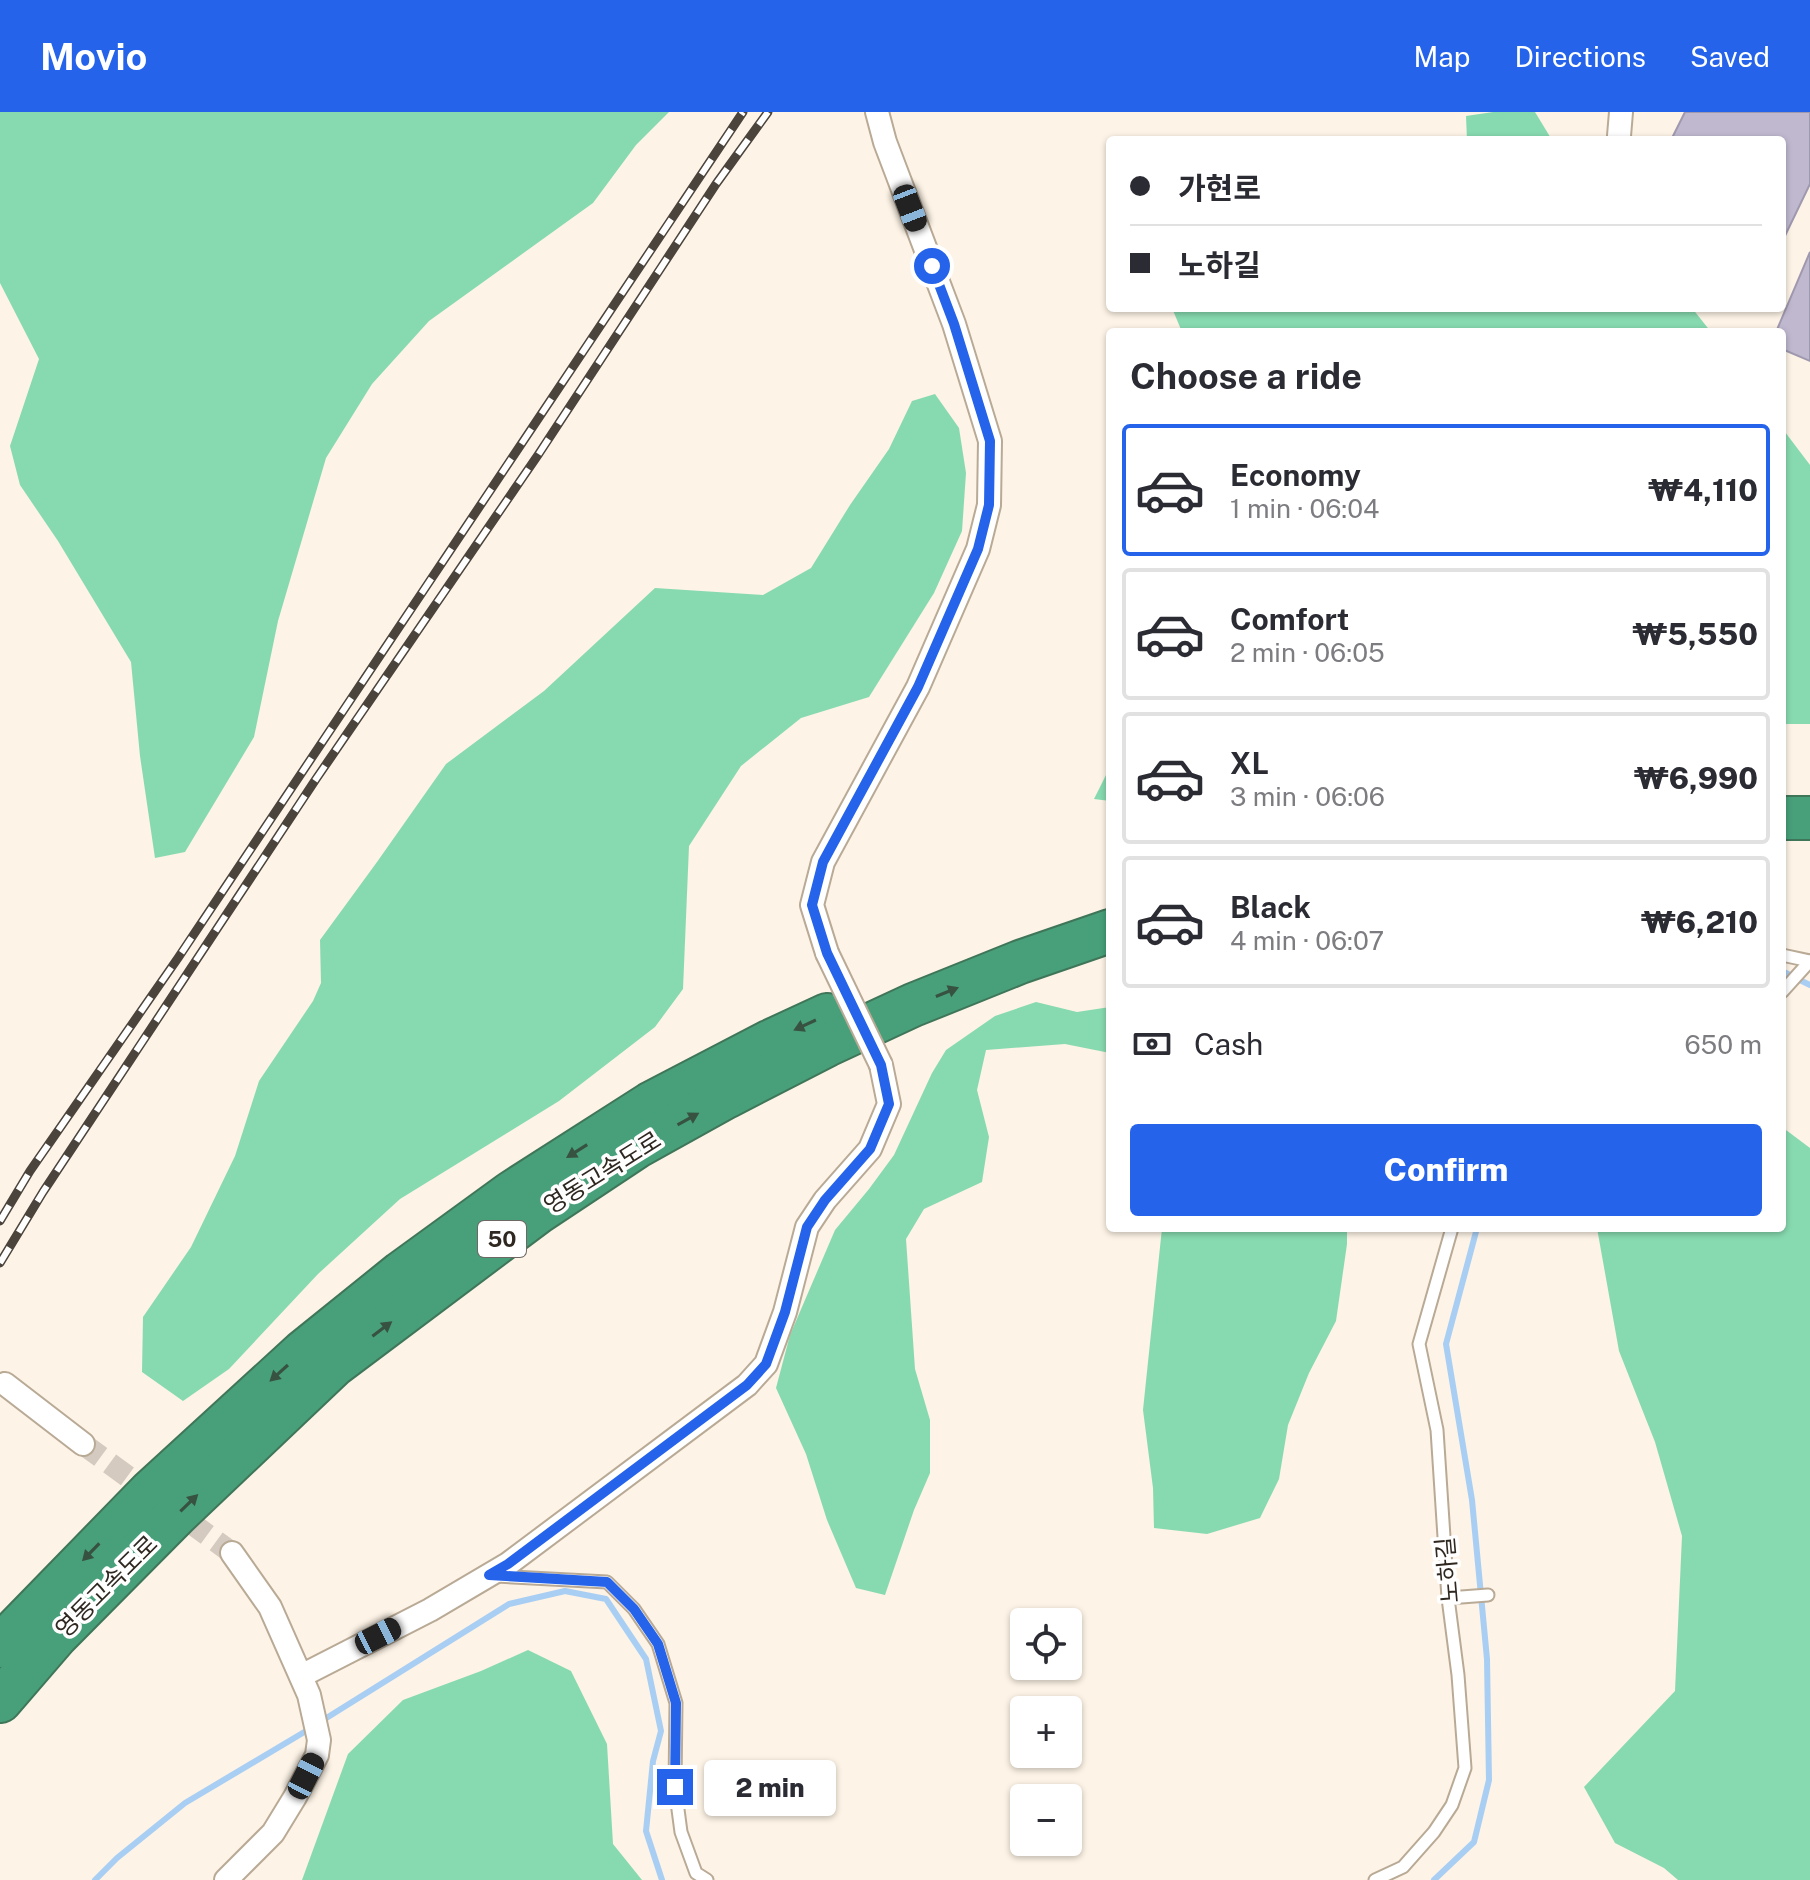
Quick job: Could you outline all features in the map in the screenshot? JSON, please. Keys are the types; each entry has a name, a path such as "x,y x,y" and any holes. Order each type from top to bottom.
{"highway":[{"path":"1786,791 1810,791"},
{"path":"1786,818 1810,818"},
{"name":"영동고속도로","path":"0,1646 150,1492 303,1352 401,1273 511,1193 650,1104 771,1041 988,945 1106,902"},
{"name":"영동고속도로","path":"0,1701 56,1636 177,1514 334,1365 538,1212 636,1147 827,1045 913,1005 1020,962 1106,932"}],"street":[{"path":"305,1686 508,1564 747,1385 766,1364 785,1312 807,1227 825,1200 870,1149 889,1104 881,1065 827,953 812,905 823,862 918,687 978,549 989,505 990,441 954,324 885,142 877,112"},
{"path":"1619,136 1621,112"},
{"path":"5,1384 83,1444"},
{"path":"226,1880 273,1833 317,1755 319,1740 305,1686 270,1607 232,1553"}],"lane":[{"path":"1786,956 1808,963 1786,988"},
{"name":"노하길","path":"1375,1880 1403,1867 1434,1832 1452,1805 1465,1768 1448,1598 1437,1430 1419,1344 1451,1232"},
{"path":"489,1575 607,1582 634,1609 658,1644 676,1703 675,1787 681,1832 696,1873 707,1880"},
{"path":"1448,1598 1488,1595"}],"green space":[{"path":"0,112 669,112 636,145 593,203 429,321 372,384 326,458 278,621 254,737 185,852 155,858 140,756 131,662 58,541 20,485 10,446 39,359 0,283"},
{"path":"1493,112 1535,112 1550,136 1467,136 1466,116"},
{"path":"1174,312 1695,312 1708,328 1180,328"},
{"path":"935,394 959,428 966,473 962,531 934,593 869,697 801,718 741,766 689,846 683,989 655,1027 559,1101 400,1199 318,1274 229,1369 183,1401 142,1372 143,1317 191,1247 235,1156 259,1081 313,1001 321,983 320,940 446,764 544,691 655,588 763,595 811,568 889,449 912,401"},
{"path":"1786,433 1810,465 1810,724 1786,724"},
{"path":"1106,775 1106,800 1094,799"},
{"path":"1036,1002 1077,1012 1106,1008 1106,1052 1065,1044 986,1050 977,1090 989,1137 982,1182 924,1209 906,1239 915,1369 930,1420 930,1473 885,1595 856,1588 827,1520 806,1454 776,1388 790,1335 835,1230 894,1155 946,1050 995,1016"},
{"path":"1786,1130 1810,1148 1810,1880 1678,1880 1664,1868 1615,1843 1584,1787 1675,1691 1682,1536 1655,1442 1619,1351 1598,1232 1786,1232"},
{"path":"1162,1232 1347,1232 1336,1321 1309,1373 1288,1425 1279,1479 1260,1518 1207,1534 1154,1528 1153,1488 1143,1410"},
{"path":"528,1650 571,1671 607,1744 613,1844 642,1880 302,1880 348,1754 403,1700"}],"building":[{"path":"1685,112 1810,112 1810,184 1786,234 1786,136 1673,136"},
{"path":"1810,252 1810,361 1786,351 1786,328 1778,328"}],"waterway":[{"path":"1786,973 1810,985"},
{"path":"1434,1880 1474,1842 1489,1780 1487,1659 1472,1500 1446,1344 1476,1232"},
{"path":"320,1722 509,1604 565,1591 606,1599 646,1659 661,1731 653,1761 646,1831 662,1880"},
{"path":"95,1880 117,1858 185,1803 311,1728"}],"tunnel":[{"path":"83,1444 232,1553"}],"railway":[{"path":"0,1221 30,1171 178,958 743,112"},
{"path":"0,1263 43,1192 316,779 538,455 716,184 768,112"}],"route":[{"path":"675,1787 676,1703 658,1644 634,1609 607,1582 489,1575 508,1564 747,1385 766,1364 785,1312 807,1227 825,1200 870,1149 889,1104 881,1065 827,953 812,905 823,862 918,687 978,549 989,505 990,441 954,324 932,266"}]}
